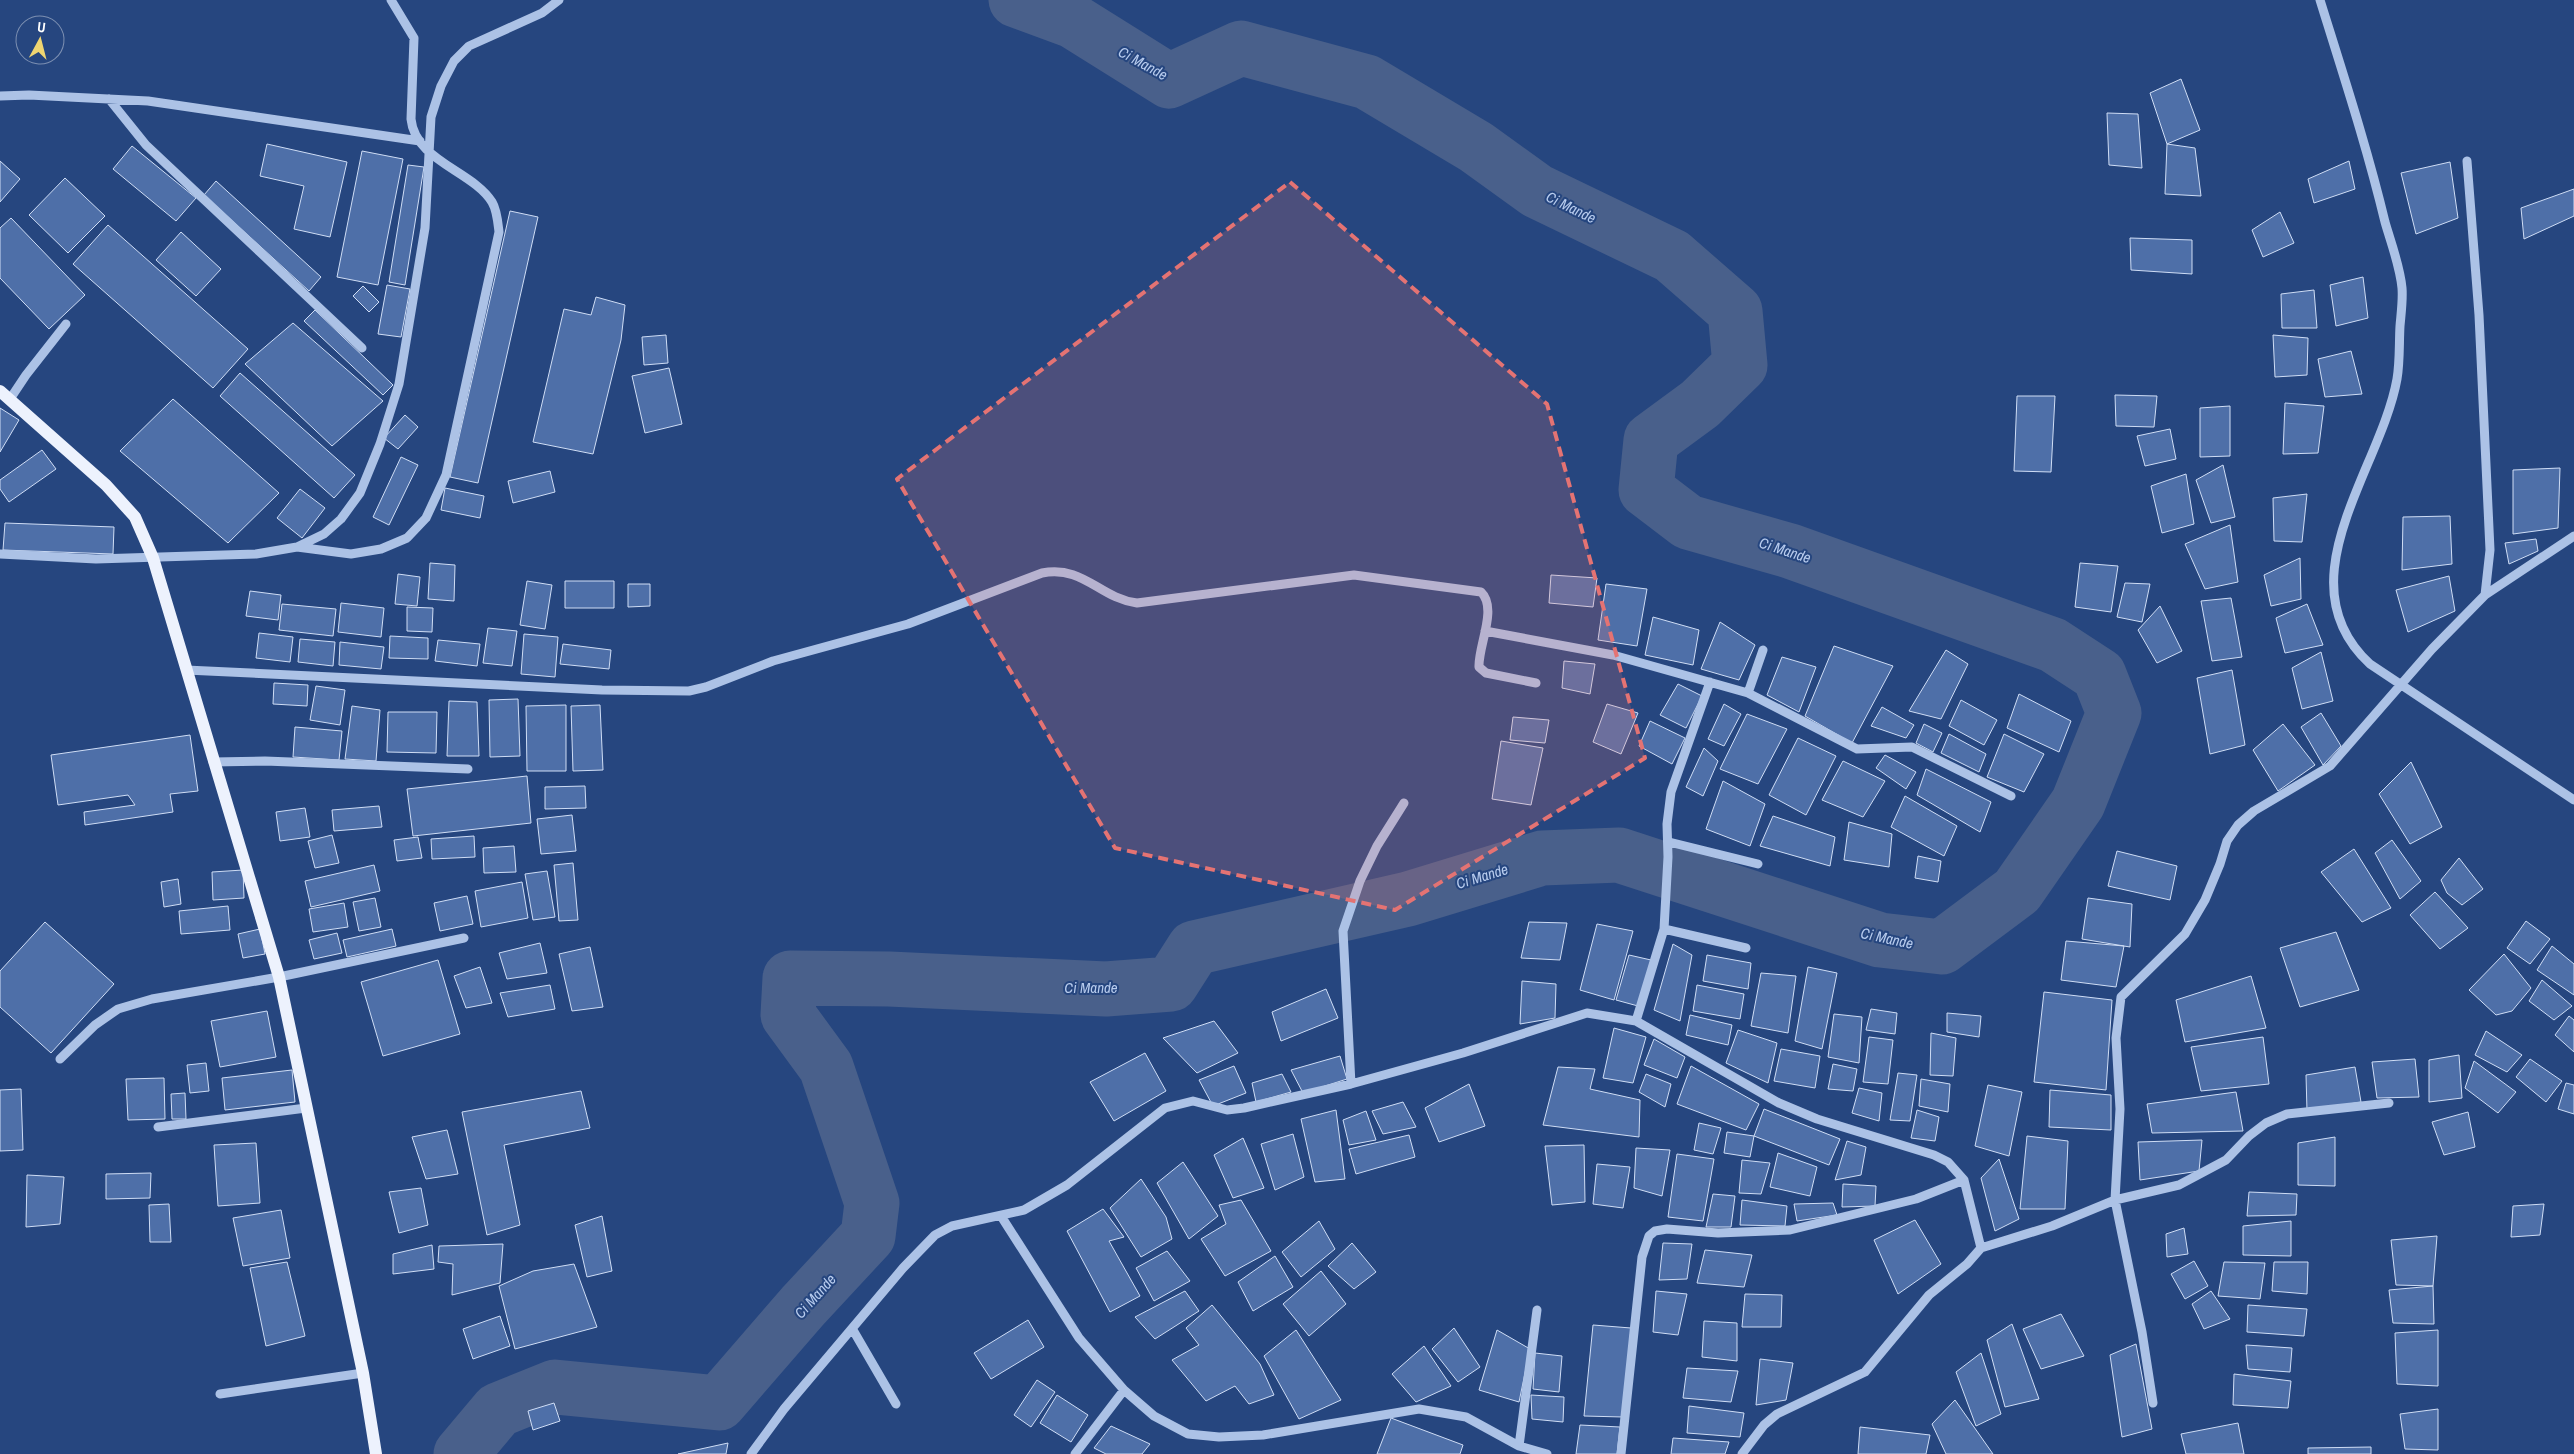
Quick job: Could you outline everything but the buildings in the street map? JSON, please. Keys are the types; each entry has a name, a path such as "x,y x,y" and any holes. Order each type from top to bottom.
{"main road":[{"path":"5,395 106,484 135,517 153,558 279,977 363,1373 376,1454"}],"street":[{"path":"297,547 351,554 381,549 407,538 426,518 446,475 499,232 492,202 477,188 430,153 420,141 411,119 413,34 391,0"},
{"path":"0,554 96,559 256,554 297,547 324,534 341,520 360,493 380,444 399,384 426,228 431,116 441,86 460,52 469,46 542,13 559,0"},
{"path":"2320,0 2377,189 2402,288 2397,378 2388,410 2337,548 2333,575 2335,600 2343,627 2354,649 2400,686 2495,745 2574,800"},
{"path":"0,96 29,95 148,101 420,141"},
{"path":"109,99 146,145 362,348"},
{"path":"2467,161 2479,316 2490,530 2490,550 2485,595"},
{"path":"5,395 26,375 66,324"},
{"path":"2153,1403 2142,1332 2115,1200 2120,1110 2116,1038 2121,997 2185,934 2205,900 2227,841 2238,825 2254,812 2330,766 2400,686 2485,595 2574,536"},
{"path":"186,670 602,690 689,691 706,687 773,661 908,624 1042,573 1057,570 1075,574 1118,598 1137,603 1354,576 1482,592 1487,597 1489,606 1479,667 1486,673 1536,683"},
{"path":"1485,631 1613,655 1748,693 1858,748 1912,747 2011,796"},
{"path":"1748,693 1764,650"},
{"path":"1636,1021 1664,929 1668,857 1667,824 1671,792 1710,682"},
{"path":"213,762 265,761 468,769"},
{"path":"1351,1084 1343,931 1360,881 1377,846 1404,803"},
{"path":"1668,842 1758,864"},
{"path":"1664,929 1746,948"},
{"path":"60,1059 94,1025 118,1009 152,999 279,977 464,938"},
{"path":"751,1454 784,1409 853,1330 903,1268 935,1234 952,1226 1024,1210 1067,1185 1165,1108 1194,1101 1227,1110 1244,1108 1351,1084 1463,1053 1587,1014 1636,1021 1779,1103 1817,1119 1934,1154 1948,1162 1964,1180 1981,1248"},
{"path":"1742,1454 1764,1425 1777,1414 1865,1372 1929,1295 1967,1264 1981,1248 2052,1226 2115,1200 2179,1185 2226,1160 2249,1136 2266,1123 2288,1114 2389,1103"},
{"path":"158,1127 306,1108"},
{"path":"1621,1454 1642,1257 1649,1236 1656,1231 1667,1229 1718,1233 1790,1230 1916,1199 1964,1180"},
{"path":"1001,1216 1079,1338 1124,1390 1154,1416 1188,1434 1219,1437 1263,1435 1419,1409 1466,1417 1519,1446 1547,1454"},
{"path":"1519,1446 1537,1310"},
{"path":"853,1330 896,1404"},
{"path":"220,1394 363,1373"},
{"path":"1075,1454 1124,1390"}],"highlighted area":[{"path":"1290,182 1547,404 1645,758 1395,910 1115,848 897,479"}],"waterway":[{"name":"Ci Mande","path":"461,1454 498,1410 555,1387 719,1403 803,1306 868,1236 872,1203 826,1067 788,1015 790,978 889,979 1106,989 1171,984 1194,948 1408,899 1542,858 1619,855 1880,940 1942,947 2017,891 2078,803 2114,713 2099,675 2053,645 1790,551 1688,522 1646,490 1651,440 1700,404 1740,365 1735,311 1672,256 1537,191 1476,147 1367,82 1241,48 1169,81 1073,21 1016,0"}]}
